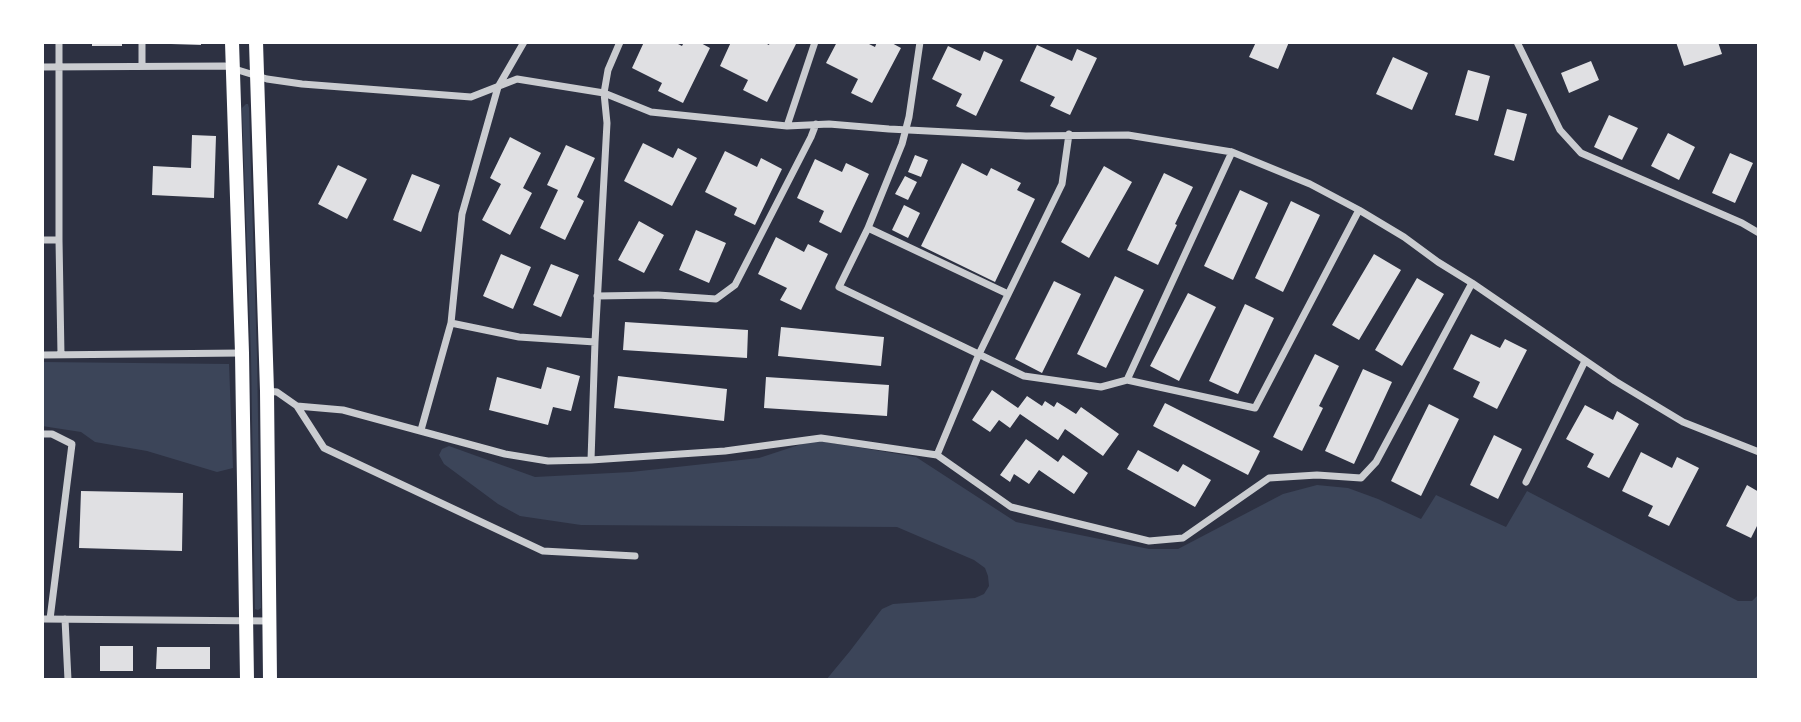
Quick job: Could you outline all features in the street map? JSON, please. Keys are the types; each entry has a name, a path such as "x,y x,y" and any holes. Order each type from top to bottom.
{"main road":[{"path":"232,42 242,353 247,680"},
{"path":"256,42 267,391 270,680"}],"street":[{"path":"60,42 61,355"},
{"path":"142,42 142,66"},
{"path":"421,430 451,323 462,214 498,87 524,42"},
{"path":"591,460 594,342 607,123 604,93 608,70 620,42"},
{"path":"787,126 816,42"},
{"path":"920,42 902,145 868,228 839,287 1024,376 1101,387 1127,380 1255,408 1359,210"},
{"path":"1517,42 1560,130 1581,152 1759,233"},
{"path":"42,67 225,66 267,79 302,84 471,97 517,79 604,93 651,112 787,126 816,124 1026,136 1129,135 1232,152 1310,184 1359,210 1404,237 1615,381 1683,422 1759,452"},
{"path":"597,296 658,295 716,299 735,285 816,124"},
{"path":"937,455 979,354 1062,184 1069,135"},
{"path":"1127,380 1232,152"},
{"path":"868,228 1008,294"},
{"path":"42,240 59,240"},
{"path":"267,391 276,392 297,405 343,410 505,454 548,461 725,450 821,438 937,455 1011,507 1149,541 1183,538 1269,478 1317,475 1361,478 1376,462 1472,283"},
{"path":"451,323 519,337 594,342"},
{"path":"42,355 242,353"},
{"path":"1526,482 1585,361"},
{"path":"297,405 324,448 542,551 635,556"},
{"path":"42,434 52,434 72,444 46,619 269,621"},
{"path":"65,619 68,680"}],"shaded area":[{"path":"246,104 249,108 257,356 261,608 258,610 255,609 251,356 242,108"},
{"path":"42,362 229,364 233,468 217,472 147,451 95,442 81,432 42,426"},
{"path":"814,440 916,457 1016,522 1149,549 1178,549 1283,494 1317,485 1348,488 1421,519 1436,495 1506,527 1527,491 1738,601 1752,601 1759,594 1759,680 826,680 882,609 893,604 975,598 984,594 989,586 985,568 974,560 897,527 581,525 520,516 498,504 444,464 439,455 442,449 449,446 535,477 631,472 759,458"}],"building":[{"path":"92,42 122,42 122,46 92,46"},
{"path":"201,42 201,45 171,44"},
{"path":"644,42 674,42 682,46 684,42 699,42 710,48 683,103 658,91 662,83 632,68"},
{"path":"731,42 796,44 767,102 743,90 748,80 720,66"},
{"path":"837,42 865,42 875,47 877,42 890,42 901,48 872,103 851,93 858,79 826,63"},
{"path":"1256,42 1289,42 1278,69 1249,57"},
{"path":"1676,42 1718,42 1722,54 1684,66"},
{"path":"1037,45 1072,61 1077,49 1097,58 1070,115 1050,106 1055,97 1020,81"},
{"path":"948,46 980,61 984,51 1003,60 976,116 956,106 962,94 932,79"},
{"path":"1393,57 1428,73 1412,110 1376,94"},
{"path":"1591,61 1599,80 1569,93 1561,73"},
{"path":"1468,70 1490,76 1478,121 1455,115"},
{"path":"1507,109 1527,114 1514,161 1494,155"},
{"path":"1609,115 1638,128 1622,160 1594,147"},
{"path":"1668,133 1695,147 1679,180 1651,166"},
{"path":"192,135 216,136 214,198 152,195 153,166 191,168"},
{"path":"510,137 541,153 523,188 532,193 510,235 482,220 501,184 490,178"},
{"path":"643,143 673,158 678,148 697,158 672,206 624,181"},
{"path":"566,145 595,158 577,197 584,201 565,240 540,228 558,190 547,185"},
{"path":"725,151 757,167 761,158 782,169 755,225 734,215 737,208 705,192"},
{"path":"1730,153 1753,163 1735,203 1712,193"},
{"path":"915,155 928,160 921,177 908,172"},
{"path":"815,159 842,172 846,163 869,174 841,233 819,222 824,211 797,198"},
{"path":"962,163 987,176 991,168 1021,183 1017,190 1035,199 995,282 921,246"},
{"path":"338,165 367,179 347,219 318,204"},
{"path":"1104,166 1132,182 1089,258 1061,242"},
{"path":"1164,173 1193,187 1158,265 1127,250"},
{"path":"412,174 440,185 421,232 393,220"},
{"path":"905,176 917,182 908,200 895,194"},
{"path":"1240,190 1268,203 1233,280 1204,266"},
{"path":"1291,201 1320,215 1283,292 1255,278"},
{"path":"904,205 920,213 908,238 892,230"},
{"path":"639,221 664,235 644,273 618,260"},
{"path":"696,230 726,243 709,283 679,270"},
{"path":"776,237 804,252 808,244 828,254 801,310 780,300 787,288 758,274"},
{"path":"501,254 531,267 513,309 483,296"},
{"path":"1374,254 1401,270 1359,340 1332,325"},
{"path":"551,264 579,275 561,317 533,305"},
{"path":"1115,276 1144,290 1106,368 1077,354"},
{"path":"1417,278 1444,294 1402,366 1375,350"},
{"path":"1054,281 1081,294 1042,373 1015,359"},
{"path":"1188,293 1216,307 1179,381 1150,366"},
{"path":"1245,304 1274,318 1238,394 1209,381"},
{"path":"625,322 748,330 747,358 623,350"},
{"path":"781,327 884,337 881,366 778,356"},
{"path":"1471,334 1500,348 1505,339 1527,350 1497,409 1473,397 1480,382 1453,369"},
{"path":"1315,354 1339,366 1319,406 1323,408 1302,451 1273,437"},
{"path":"547,367 580,376 571,411 553,407 548,425 489,410 497,377 541,389"},
{"path":"1363,369 1392,382 1354,464 1325,451"},
{"path":"618,376 727,389 724,421 614,408"},
{"path":"766,377 889,385 887,416 764,408"},
{"path":"992,390 1018,408 1027,396 1042,406 1045,401 1054,407 1057,402 1076,414 1081,407 1119,434 1103,456 1065,429 1058,440 1020,414 1010,428 999,420 990,432 972,420"},
{"path":"1165,403 1260,451 1248,475 1153,426"},
{"path":"1429,404 1459,419 1421,496 1391,481"},
{"path":"1585,405 1613,420 1617,411 1639,424 1609,478 1587,467 1594,454 1566,439"},
{"path":"1494,435 1522,449 1498,499 1470,485"},
{"path":"1026,439 1058,462 1063,455 1088,473 1074,494 1039,470 1029,484 1014,474 1010,482 1000,475"},
{"path":"1138,450 1178,472 1183,464 1211,480 1195,507 1127,469"},
{"path":"1641,452 1672,468 1677,457 1699,468 1669,526 1648,516 1653,506 1622,491"},
{"path":"1747,485 1759,492 1759,522 1751,538 1726,526"},
{"path":"81,491 183,493 182,551 79,548"},
{"path":"100,646 133,646 133,671 100,671"},
{"path":"157,647 210,647 210,669 156,669"}]}
